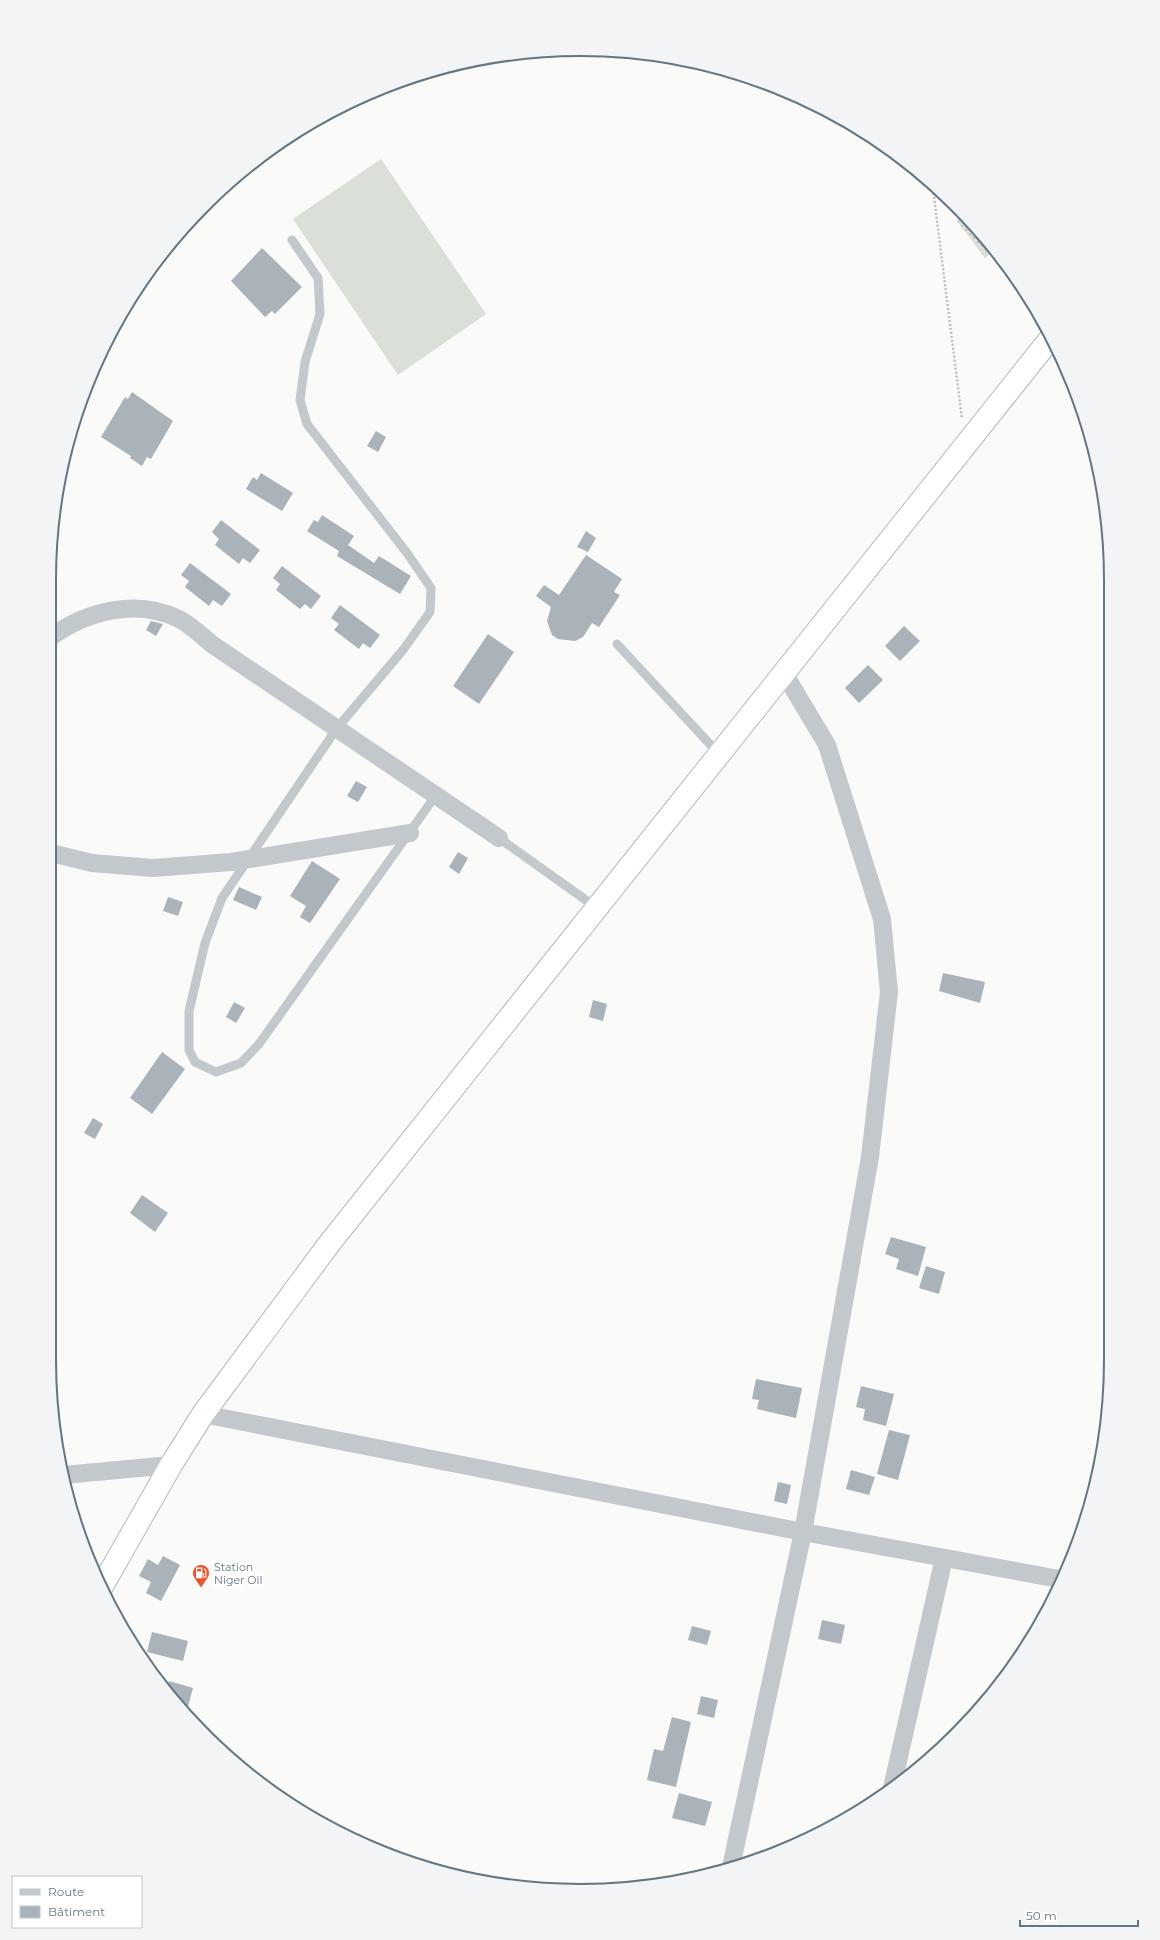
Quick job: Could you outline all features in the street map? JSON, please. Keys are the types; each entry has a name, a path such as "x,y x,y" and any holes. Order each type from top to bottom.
{"highway":[{"path":"105,1581 171,1465 203,1414 329,1244 1047,343"}],"street":[{"path":"56,634 89,616 122,609 152,609 179,619 499,838"},
{"path":"733,1861 803,1532 870,1157 889,992 882,919 827,745 784,673"},
{"path":"56,853 92,863 153,868 231,862 410,832"},
{"path":"203,1414 803,1532 1056,1578"},
{"path":"69,1474 171,1465"},
{"path":"894,1780 944,1558"}],"lane":[{"path":"292,240 318,278 320,314 305,362 300,400 307,424 407,553 431,588 430,612 403,650 337,728 222,898 205,943 189,1011 188,1050 195,1062 216,1072 242,1063 259,1044 436,795"},
{"path":"617,644 719,754"},
{"path":"499,838 597,908"}],"path":[{"path":"934,194 965,446"}],"shaded area":[{"path":"381,159 486,314 398,375 293,219"},
{"path":"958,217 990,254 985,258 957,221"}],"building":[{"path":"262,248 302,287 275,314 272,311 265,317 231,281"},
{"path":"132,392 173,421 151,459 147,457 142,466 130,458 131,456 101,437 125,397 128,399"},
{"path":"376,431 386,437 378,452 367,446"},
{"path":"261,473 293,493 282,511 246,489 253,477 257,480"},
{"path":"322,515 354,536 348,545 374,563 379,556 411,576 400,594 337,556 339,551 307,531 314,520 318,522"},
{"path":"221,520 260,550 250,563 243,558 239,564 215,545 219,539 212,532"},
{"path":"586,531 596,538 588,552 577,547"},
{"path":"586,555 622,579 614,592 620,595 599,627 592,623 583,637 575,641 558,639 552,635 547,621 551,607 536,596 544,585 559,595"},
{"path":"190,563 231,594 222,606 213,600 209,606 185,587 189,581 181,575"},
{"path":"282,566 321,596 311,609 305,604 300,609 276,590 280,584 273,578"},
{"path":"340,605 380,635 370,648 363,643 359,649 334,630 339,624 331,618"},
{"path":"151,621 163,624 156,636 146,630"},
{"path":"904,626 920,641 900,661 885,646"},
{"path":"488,634 514,652 479,704 453,686"},
{"path":"868,665 883,680 859,703 845,688"},
{"path":"356,781 367,787 358,802 347,796"},
{"path":"458,852 468,858 459,874 449,867"},
{"path":"312,861 340,879 310,923 300,917 306,906 290,896"},
{"path":"239,887 262,897 256,910 233,900"},
{"path":"168,897 183,902 178,916 163,911"},
{"path":"943,973 985,982 980,1003 939,991"},
{"path":"593,1000 607,1004 603,1021 589,1017"},
{"path":"234,1002 245,1008 236,1023 226,1017"},
{"path":"162,1052 185,1069 152,1114 130,1098"},
{"path":"93,1118 103,1124 95,1139 84,1133"},
{"path":"142,1195 168,1213 155,1232 130,1213"},
{"path":"891,1237 926,1247 918,1276 896,1269 899,1259 885,1254"},
{"path":"926,1266 945,1272 939,1294 919,1288"},
{"path":"756,1379 802,1388 796,1418 757,1409 759,1400 752,1399"},
{"path":"861,1386 894,1394 886,1426 863,1420 865,1409 856,1407"},
{"path":"889,1430 910,1435 898,1480 877,1474"},
{"path":"851,1470 875,1477 869,1495 846,1489"},
{"path":"778,1482 791,1485 787,1504 774,1501"},
{"path":"163,1556 180,1565 161,1601 146,1593 151,1582 139,1576 148,1559 158,1565"},
{"path":"822,1620 845,1625 841,1644 818,1639"},
{"path":"692,1626 711,1631 707,1645 688,1640"},
{"path":"152,1632 188,1641 183,1661 147,1652"},
{"path":"169,1681 193,1688 188,1707 186,1705 168,1684"},
{"path":"701,1696 718,1700 714,1718 697,1714"},
{"path":"672,1717 691,1722 676,1787 647,1780 654,1749 663,1751"},
{"path":"679,1793 712,1802 705,1826 672,1818"}],"place":[{"name":"Station Niger Oil","path":"201,1588"}]}
